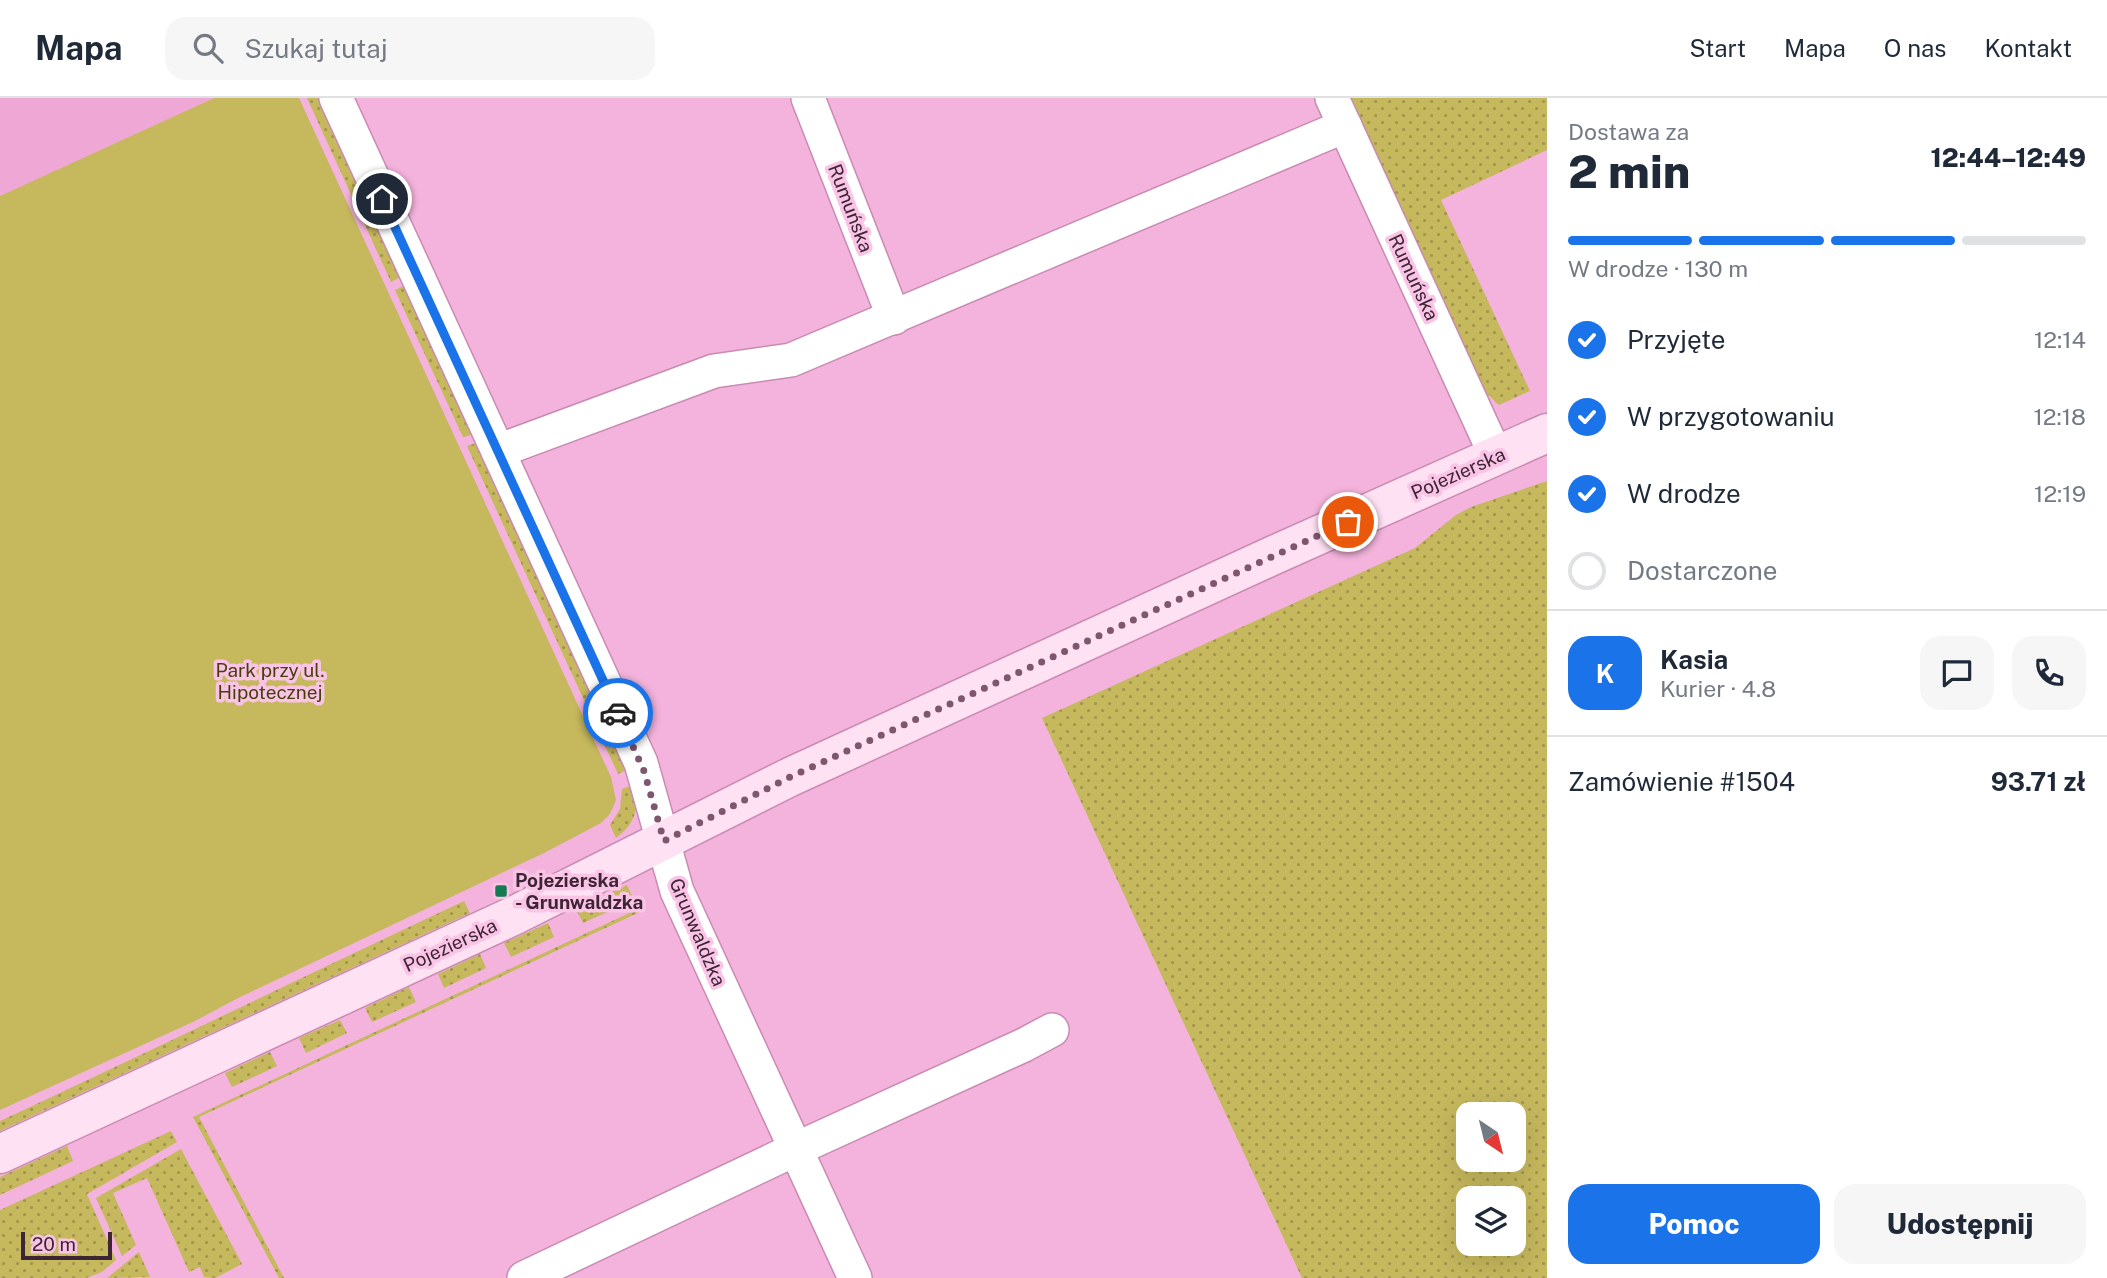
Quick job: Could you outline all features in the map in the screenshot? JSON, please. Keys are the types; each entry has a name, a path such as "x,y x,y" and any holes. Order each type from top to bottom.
{"street":[{"name":"Grunwaldzka","path":"336,98 641,763 677,891 855,1278"},
{"name":"Rumuńska","path":"808,98 894,318"},
{"path":"498,451 714,371 791,360 894,318 1338,112"},
{"name":"Rumuńska","path":"1338,112 1496,456"},
{"name":"Pojezierska","path":"0,1154 513,916 815,766 1547,433"},
{"path":"524,1278 1052,1030"}],"shaded area":[{"path":"0,98 214,98 0,196"}],"green space":[{"name":"Park przy ul. Hipotecznej","path":"214,98 299,98 611,777 616,800 610,814 601,823 544,853 195,1021 0,1110 0,196"},
{"path":"307,98 321,98 403,276 391,282"},
{"path":"1351,98 1547,98 1547,150 1441,200 1530,391 1499,405 1484,391"},
{"path":"406,285 475,434 463,437 395,290"},
{"path":"479,442 629,769 618,774 467,446"},
{"path":"1547,481 1547,1278 1302,1278 1042,718 1415,548 1456,515 1471,507"},
{"path":"635,784 637,800 632,821 616,838 610,825 620,809 622,789"},
{"path":"627,885 634,900 583,923 576,909"},
{"path":"464,901 470,913 0,1131 0,1121"},
{"path":"640,908 642,911 199,1117 284,1278 279,1278 193,1117"},
{"path":"548,923 554,937 511,957 504,943"},
{"path":"480,954 486,968 444,988 438,974"},
{"path":"409,987 416,1002 372,1022 365,1008"},
{"path":"340,1020 347,1033 306,1053 299,1038"},
{"path":"270,1052 277,1066 232,1087 225,1073"},
{"path":"171,1131 177,1142 87,1194 116,1260 102,1272 86,1278 0,1278 0,1210"},
{"path":"67,1146 73,1161 0,1195 0,1177"},
{"path":"181,1149 242,1264 215,1278 204,1277 200,1267 189,1272 147,1178 113,1193 136,1245 122,1256 96,1198"},
{"path":"139,1252 150,1277 107,1278"}],"way so far":[{"path":"618,713 644,771 664,841 790,777 1348,522"}],"place":[{"name":"Pojezierska - Grunwaldzka","path":"501,891"}],"route":[{"path":"382,199 618,713"}]}
